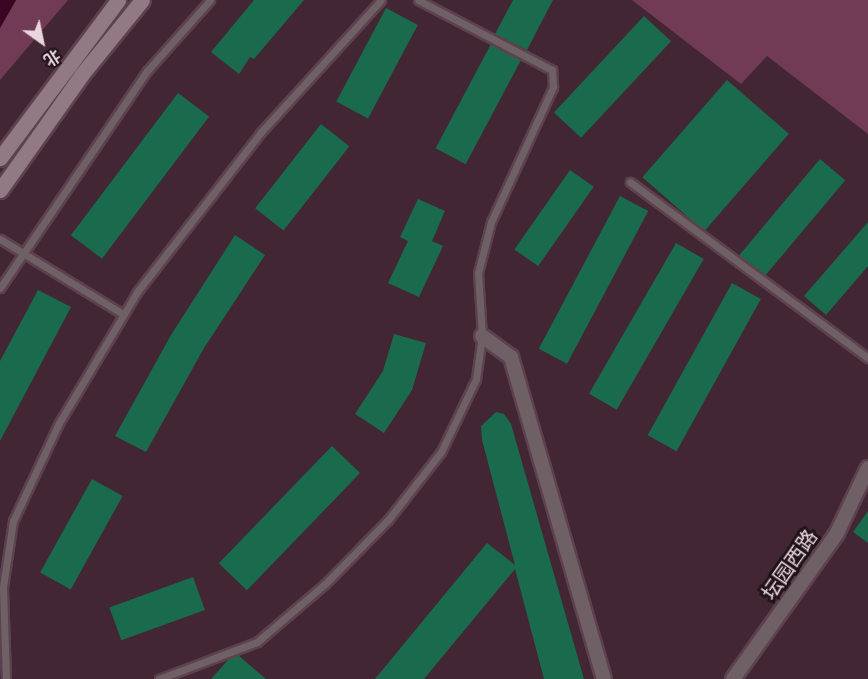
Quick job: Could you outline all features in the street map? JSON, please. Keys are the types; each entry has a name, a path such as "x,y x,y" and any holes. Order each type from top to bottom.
{"main road":[{"path":"0,158 118,0"},
{"path":"0,190 82,74 142,0"}],"street":[{"path":"482,336 511,357 604,679"},
{"name":"坛园西路","path":"733,679 837,533 868,468"}],"lane":[{"path":"0,288 22,252 147,71 210,0"},
{"path":"6,679 3,587 13,521 59,423 137,292 261,132 381,0"},
{"path":"159,679 257,642 325,584 388,520 441,452 476,379 482,336 478,273 491,222 553,87 552,70 418,0"},
{"path":"630,182 868,358"},
{"path":"0,239 123,314"}],"shaded area":[{"path":"0,0 16,0 0,28"},
{"path":"16,0 68,0 0,80 0,28"},
{"path":"632,0 868,0 868,134 767,56 741,84"}],"building":[{"path":"254,0 304,0 254,59 250,57 239,74 211,52"},
{"path":"513,0 553,0 527,50 495,34"},
{"path":"386,8 418,25 368,118 336,102"},
{"path":"644,16 671,41 581,138 554,113"},
{"path":"491,44 521,60 466,164 436,148"},
{"path":"727,80 789,134 704,231 642,177"},
{"path":"178,93 209,116 102,259 71,235"},
{"path":"321,124 349,146 283,230 255,208"},
{"path":"820,159 845,180 764,277 739,256"},
{"path":"570,170 594,187 538,266 514,249"},
{"path":"620,196 648,211 567,364 539,349"},
{"path":"418,199 445,211 432,241 443,246 419,297 388,283 408,241 400,237"},
{"path":"868,222 868,266 826,315 804,296"},
{"path":"235,235 265,255 204,348 146,452 115,436 171,335"},
{"path":"676,243 704,259 617,410 589,394"},
{"path":"732,283 761,299 677,451 648,435"},
{"path":"38,290 71,307 0,441 0,361"},
{"path":"394,334 426,343 412,390 384,433 355,414 383,371"},
{"path":"496,412 504,414 511,424 584,679 544,679 515,569 424,679 375,679 487,543 515,565 482,440 481,426"},
{"path":"332,446 360,473 247,590 219,563"},
{"path":"92,479 123,496 71,590 40,573"},
{"path":"868,511 868,543 853,532"},
{"path":"193,577 205,610 121,640 109,607"},
{"path":"238,655 266,679 211,679 229,659"}]}
